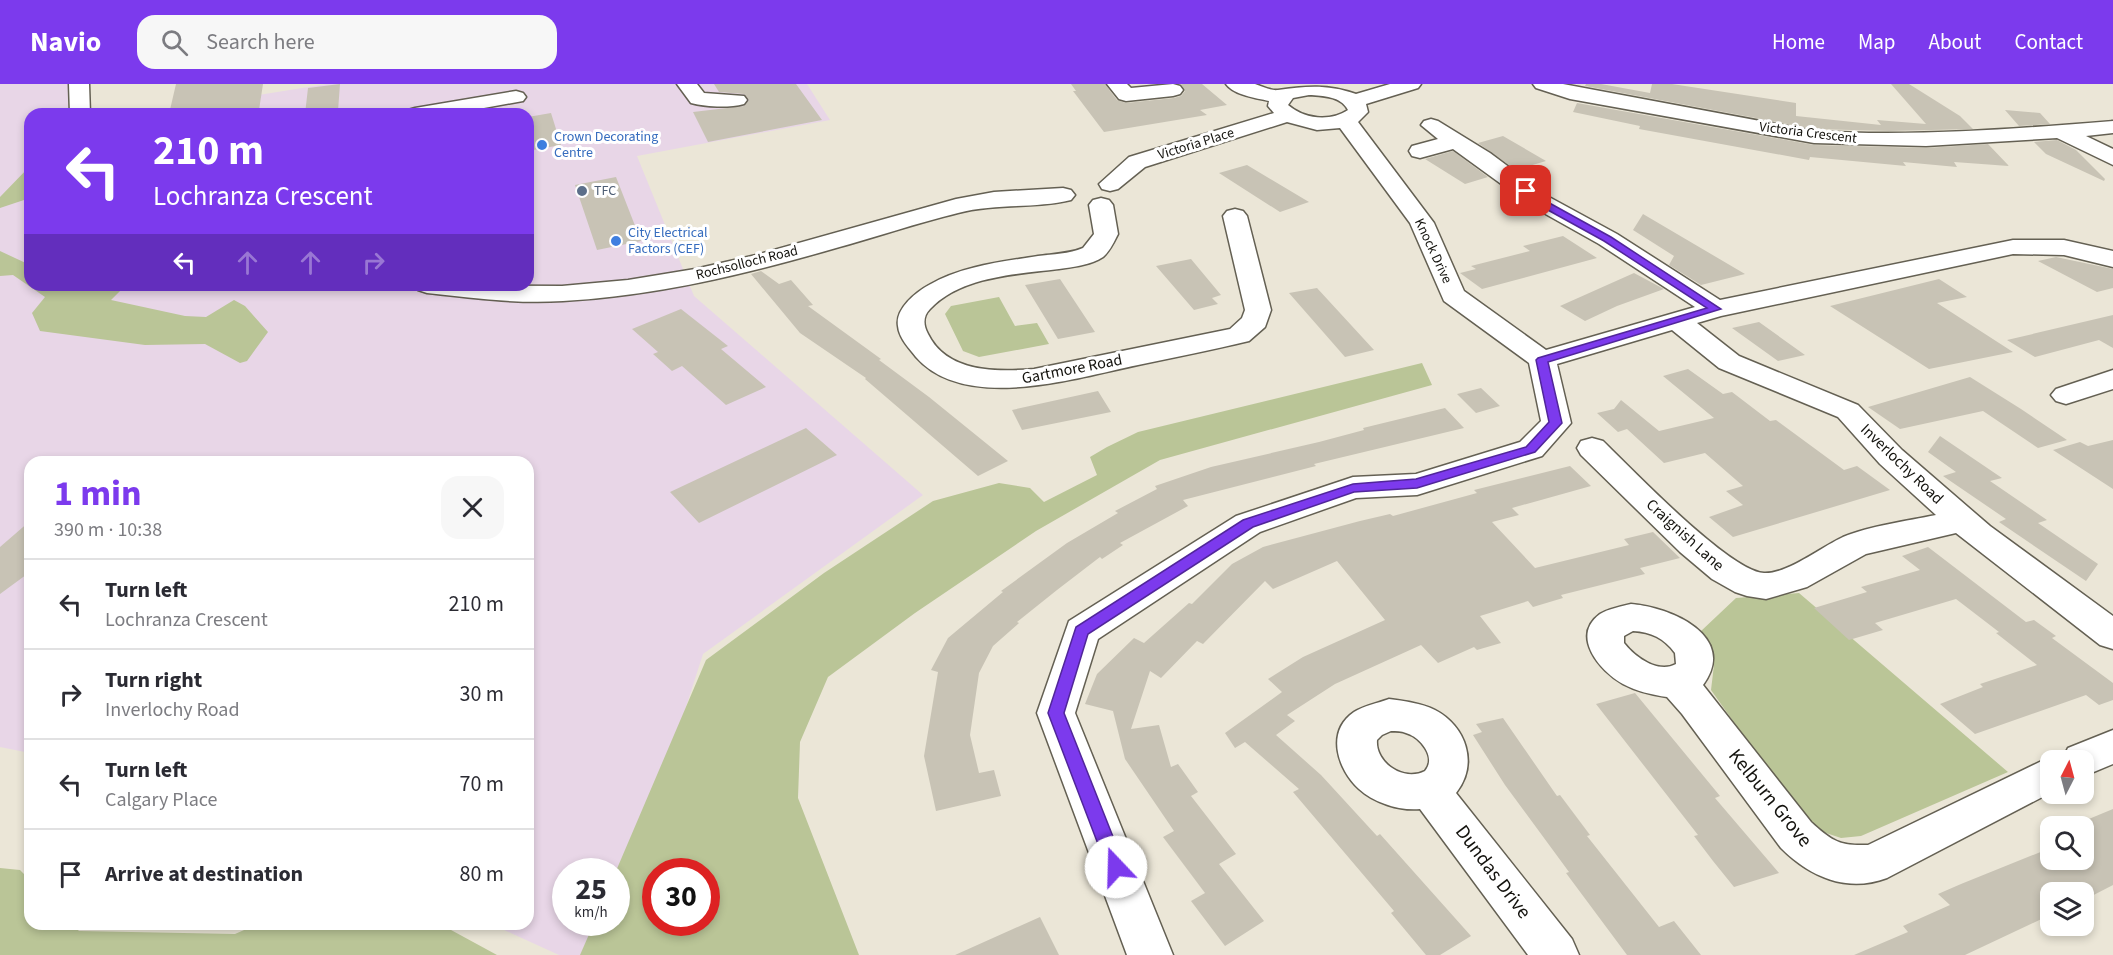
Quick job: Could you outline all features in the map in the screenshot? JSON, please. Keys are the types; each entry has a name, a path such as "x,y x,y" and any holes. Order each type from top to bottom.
{"street":[{"path":"79,84 80,108"},
{"path":"687,84 698,99 737,100"},
{"path":"1117,84 1126,95 1173,90"},
{"path":"1236,84 1322,123 1411,84"},
{"name":"Victoria Crescent","path":"1543,84 1570,93 1831,138 1924,141 2113,127"},
{"name":"Victoria Place","path":"1088,189 1137,162 1284,106 1287,93 1309,89 1336,92 1349,111"},
{"path":"451,108 516,97"},
{"name":"Knock Drive","path":"1349,111 1355,131 1422,223 1453,295 1542,360"},
{"path":"1431,125 1541,202 1608,239 1716,309"},
{"path":"2060,131 2113,158"},
{"path":"1420,151 1456,141"},
{"name":"Gartmore Road","path":"1088,189 1106,234 1096,250 1070,260 990,272 958,280 933,292 916,307 911,324 916,338 926,353 948,367 970,376 1007,380 1034,378 1239,335 1255,321 1258,310 1235,216"},
{"name":"Rochsolloch Road","path":"459,291 502,295 623,290 728,269 956,206 1088,189"},
{"path":"1150,955 1056,713 1082,631 1248,524 1353,488 1417,484 1531,449 1556,423 1542,360 1716,309 2035,244 2070,248 2113,259"},
{"name":"Inverlochy Road","path":"1676,320 1729,362 1848,411 1891,457 1962,520 2113,635"},
{"path":"2066,395 2113,379"},
{"name":"Craignish Lane","path":"1592,448 1692,544 1724,570 1747,583 1766,586 1796,578 1856,545 1962,520"},
{"name":"Kelburn Grove","path":"1676,681 1696,703 1796,835 1815,853 1846,866 1872,864 2040,779"},
{"path":"2094,755 2113,746"},
{"name":"Dundas Drive","path":"1429,789 1556,955"}],"shaded area":[{"path":"0,84 68,84 68,108 24,108 24,291 534,291 534,108 177,108 327,84 807,84 830,120 637,156 694,296 923,495 703,654 630,881 630,858 552,858 552,936 612,936 606,955 559,955 504,930 534,930 534,456 24,456 24,752 0,747"}],"green space":[{"path":"24,172 24,200 0,208 0,197"},
{"path":"0,251 24,262 24,283 13,275 0,276"},
{"path":"36,291 120,291 111,300 185,316 206,317 234,300 245,306 268,332 247,361 240,363 205,344 145,345 40,331 32,313 45,297"},
{"path":"999,297 1015,326 1037,323 1049,344 979,357 963,351 945,314 951,306"},
{"path":"1422,363 1432,385 1160,460 1036,531 915,613 828,677 800,742 798,798 859,955 580,955 588,936 630,936 630,858 622,858 706,660 824,573 933,501 999,483 1030,488 1044,502 1097,475 1090,457 1138,432"},
{"path":"1799,593 2008,772 1861,836 1841,838 1808,827 1711,690 1714,665 1700,632 1736,598"},
{"path":"0,868 20,870 24,874 24,930 235,934 244,930 451,930 497,955 0,955"}],"building":[{"path":"176,84 263,84 259,108 170,108"},
{"path":"340,84 338,108 306,108 308,88"},
{"path":"714,84 796,84 822,120 708,142 693,112 744,106 749,100 744,94 719,92"},
{"path":"1071,84 1105,84 1117,100 1126,103 1174,98 1181,96 1185,91 1181,84 1202,84 1227,105 1200,110 1207,115 1104,132 1073,91 1076,91"},
{"path":"1586,84 1601,84 1650,93 1652,84 1672,84 1796,103 1796,116 1881,125 1877,120 1926,124 1891,84 1909,84 1960,116 1973,129 1889,131 1814,129 1585,86"},
{"path":"1577,103 1814,145 1926,148 1988,144 2009,166 1954,162 1957,167 1903,162 1906,166 1810,157 1809,160 1639,129 1640,126 1573,112"},
{"path":"2005,110 2040,113 2050,124 2019,126"},
{"path":"551,113 561,145 534,150 534,116"},
{"path":"1503,136 1546,161 1516,170 1478,143"},
{"path":"2057,140 2076,150 2105,179 2104,181 2046,154 2034,142"},
{"path":"1453,151 1488,177 1465,184 1425,159"},
{"path":"1247,165 1309,202 1280,212 1219,173"},
{"path":"616,177 641,241 597,250 575,185"},
{"path":"1643,214 1745,274 1701,285 1669,265 1674,256 1633,230"},
{"path":"1563,236 1597,258 1482,289 1460,273 1476,269 1471,266 1530,251 1523,246"},
{"path":"2056,257 2113,269 2113,288 2097,292 2038,261"},
{"path":"1191,259 1221,295 1212,298 1218,304 1194,310 1156,266"},
{"path":"761,271 779,284 791,280 813,305 808,306 881,359 879,360 1008,461 978,476 866,378 800,333 751,274"},
{"path":"1634,273 1664,289 1617,306 1585,321 1560,306"},
{"path":"1060,279 1095,332 1058,339 1025,285"},
{"path":"1939,279 1967,297 1937,303 2013,352 1929,369 1830,306"},
{"path":"1317,288 1374,350 1345,357 1289,293"},
{"path":"681,309 728,346 721,349 766,387 726,405 682,366 672,371 653,354 658,352 632,329"},
{"path":"2113,315 2113,348 2099,340 2035,357 2007,340"},
{"path":"1759,322 1805,355 1778,361 1732,328"},
{"path":"1688,369 1723,394 1732,392 1770,421 1776,420 1844,470 1857,466 1890,490 1733,537 1709,517 1743,505 1726,491 1743,486 1705,453 1664,463 1627,429 1618,432 1597,413 1614,409 1621,400 1659,431 1714,418 1663,376"},
{"path":"1970,377 2067,440 2038,448 1983,411 1900,429 1868,407"},
{"path":"1481,388 1500,406 1476,413 1457,394"},
{"path":"1098,391 1111,412 1022,430 1012,410"},
{"path":"1445,408 1464,428 1314,464 1316,466 1183,500 1188,506 1120,543 1123,545 1102,559 1100,557 1057,590 1017,622 1019,623 993,646 979,673 970,735 979,773 994,770 1001,796 936,811 924,756 938,672 931,670 948,638 1003,592 1001,591 1067,543 1118,513 1115,511 1157,489 1155,486 1211,467 1319,442 1364,430 1363,428"},
{"path":"806,428 837,455 699,523 670,492"},
{"path":"1940,436 2002,478 1990,481 2047,520 2038,523 2098,564 2086,581 1999,522 2006,519 1943,476 1956,472 1928,452"},
{"path":"2113,440 2113,489 2053,450 2080,442 2088,446"},
{"path":"1570,466 1591,486 1512,508 1519,515 1492,522 1535,568 1629,545 1624,539 1653,532 1680,558 1640,568 1645,574 1561,595 1563,598 1533,607 1528,601 1480,616 1501,643 1477,650 1474,647 1438,663 1421,645 1335,684 1287,715 1295,721 1276,735 1321,775 1377,836 1380,834 1471,936 1440,955 1426,955 1391,913 1394,911 1293,792 1299,789 1245,742 1235,748 1225,733 1282,692 1268,679 1303,657 1385,620 1337,561 1273,589 1265,581 1203,644 1197,641 1161,678 1150,671 1131,729 1159,725 1171,767 1178,764 1198,792 1191,796 1236,854 1219,864 1264,921 1225,946 1191,901 1205,893 1163,837 1174,831 1125,759 1113,711 1085,704 1097,674 1134,638 1144,643 1189,603 1192,604 1232,564 1263,547 1360,521 1390,514 1393,516 1477,493 1474,490"},
{"path":"24,526 24,576 0,594 0,547"},
{"path":"1928,547 2026,622 2034,620 2056,636 2052,638 2113,683 2113,700 2099,705 2086,695 1975,734 1940,704 1983,687 1980,684 2037,665 1996,633 1999,632 1956,599 1875,623 1883,630 1849,640 1814,608 1867,592 1861,587 1920,570 1902,556"},
{"path":"1635,693 1720,796 1715,798 1779,873 1734,887 1713,861 1694,836 1698,835 1596,704"},
{"path":"1503,718 1557,796 1560,795 1590,835 1587,836 1659,927 1674,921 1701,955 1627,955 1566,873 1569,872 1505,785 1473,735 1482,732 1476,724"},
{"path":"2113,809 2113,885 2094,895 2094,882 2040,882 2040,920 1965,955 1854,955 1908,932 1903,926 1950,905 1938,894 2040,852 2040,870 2094,870 2094,817"},
{"path":"1040,917 1059,955 955,955"}],"place":[{"name":"Crown Decorating Centre","path":"542,145"},
{"name":"TFC","path":"582,191"},
{"name":"City Electrical Factors (CEF)","path":"616,241"}],"route":[{"path":"1116,867 1056,713 1082,631 1248,524 1353,488 1417,484 1531,449 1556,423 1542,360 1716,309 1608,239 1541,202 1526,191"}]}
